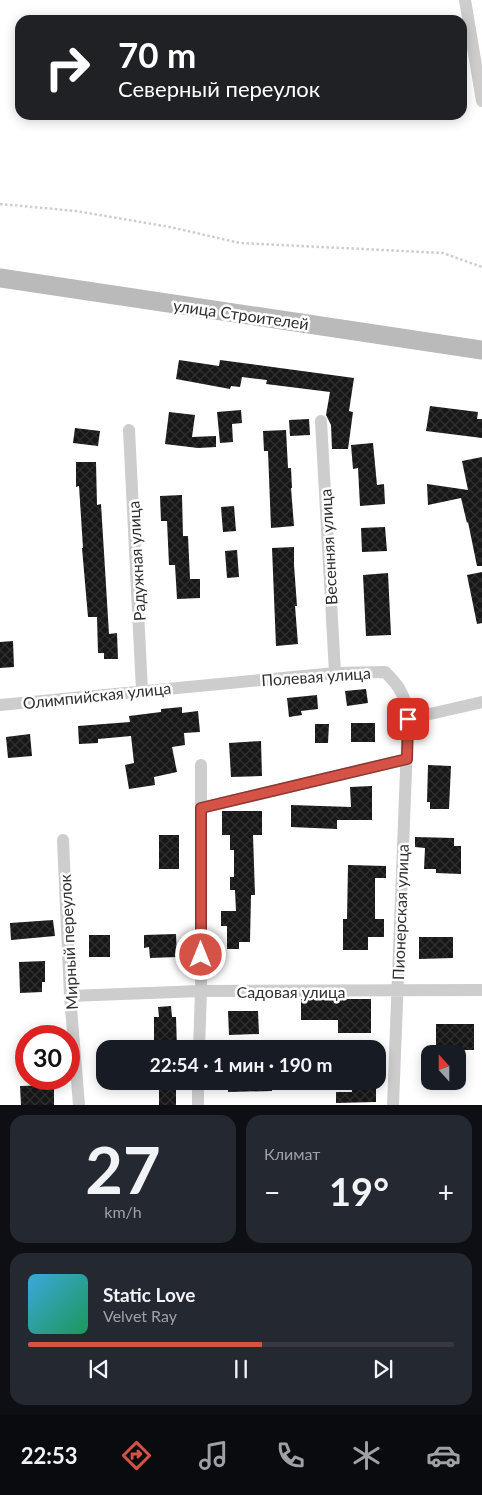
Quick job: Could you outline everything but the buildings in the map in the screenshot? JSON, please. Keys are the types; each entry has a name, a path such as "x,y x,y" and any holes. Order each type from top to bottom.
{"main road":[{"name":"улица Строителей","path":"0,278 482,350"}],"street":[{"path":"465,0 482,101"},
{"name":"Весенняя улица","path":"321,421 335,673"},
{"name":"Радужная улица","path":"129,430 142,691"},
{"name":"Полевая улица","path":"193,686 335,673 385,672 396,682 404,695 408,707 408,719"},
{"name":"Олимпийская улица","path":"0,705 193,686"},
{"path":"408,719 482,702"},
{"name":"Пионерская улица","path":"393,1105 408,719"},
{"path":"201,808 407,759"},
{"path":"199,1040 201,764"},
{"name":"Мирный переулок","path":"64,840 70,996 79,1105"},
{"name":"Садовая улица","path":"70,996 201,991 482,990"},
{"path":"198,1090 198,1105"}],"path":[{"path":"0,204 132,220 240,243 443,252 482,267"}],"route":[{"path":"201,955 201,808 407,759 408,719"}]}
